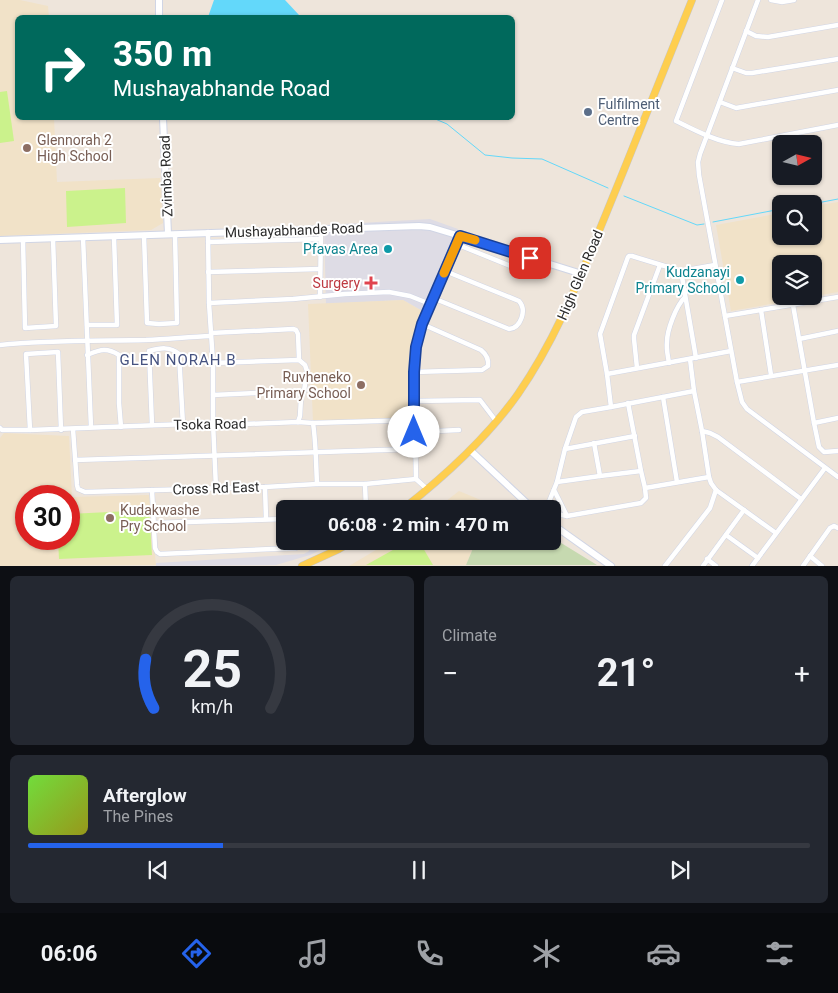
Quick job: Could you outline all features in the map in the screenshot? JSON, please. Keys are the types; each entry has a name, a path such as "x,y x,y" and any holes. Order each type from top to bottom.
{"main road":[{"name":"High Glen Road","path":"414,500 470,450 496,422 518,394 561,322 692,0"},
{"path":"302,566 336,550"}],"street":[{"path":"159,0 159,15"},
{"path":"722,0 676,121 708,136 739,144 838,125"},
{"path":"758,0 700,154 698,169 737,382 744,406 838,477"},
{"path":"771,0 782,2 794,0"},
{"path":"746,31 756,36 768,37 838,25"},
{"path":"732,68 752,73 838,59"},
{"path":"720,102 736,108 838,90"},
{"name":"Zvimba Road","path":"163,120 172,234"},
{"name":"Mushayabhande Road","path":"0,240 419,226 430,227 582,274"},
{"path":"320,297 321,229"},
{"path":"208,232 216,488"},
{"path":"144,235 147,323 159,324 177,323 172,234"},
{"path":"87,325 116,325 114,236"},
{"path":"427,489 416,479 414,372 416,347 422,324 460,236"},
{"path":"83,237 91,427"},
{"path":"23,239 25,328 56,326 53,238"},
{"path":"208,242 320,239"},
{"path":"456,244 533,275"},
{"path":"611,407 600,334 628,257 631,256 681,271 715,265"},
{"path":"636,368 634,335 660,265"},
{"path":"208,272 320,269"},
{"path":"433,298 509,329 514,328 519,323 523,308 519,301 445,271"},
{"path":"681,271 693,358 694,391 711,483 716,490 776,533"},
{"path":"209,303 389,292 410,296 430,304"},
{"path":"669,363 667,349 668,332 678,305 685,297"},
{"path":"822,300 838,297"},
{"path":"726,316 793,305 819,447 824,452 838,451"},
{"path":"761,310 771,375"},
{"path":"414,372 482,370 488,366 489,362 485,353 481,350 422,324"},
{"path":"0,345 23,342 147,340 293,329 298,334 299,360"},
{"path":"799,339 838,331"},
{"path":"152,425 148,350 168,348 180,354 183,425"},
{"path":"87,355 98,350 110,350 119,355 121,427"},
{"path":"607,374 731,351"},
{"path":"30,430 26,354 58,352 61,430"},
{"path":"213,363 299,360 305,365 307,371 298,422"},
{"path":"737,382 804,370 838,367"},
{"path":"213,395 304,391"},
{"path":"550,500 557,482 565,449 576,417 579,414 694,391"},
{"path":"663,396 677,482"},
{"path":"414,401 480,400 496,422"},
{"path":"561,515 567,516 641,503 646,498 628,403"},
{"path":"814,423 838,418"},
{"name":"Tsoka Road","path":"0,428 2,430 61,430 91,427 213,423 218,425 298,422 313,424 414,420"},
{"path":"313,424 317,484"},
{"name":"Cross Rd East","path":"73,429 76,485 78,490 82,492 366,484 416,479"},
{"path":"414,432 459,430"},
{"path":"702,431 718,438 801,499"},
{"path":"565,449 635,436"},
{"path":"594,443 600,476"},
{"path":"75,460 414,449"},
{"path":"470,450 523,500"},
{"path":"752,566 825,468"},
{"path":"557,482 641,471"},
{"path":"645,488 709,477"},
{"path":"366,484 366,500"},
{"path":"265,487 266,519"},
{"path":"152,490 156,548 160,554 276,549"},
{"path":"554,490 567,516"},
{"path":"665,566 710,508 716,490"},
{"path":"703,566 744,510"},
{"path":"154,523 276,518"},
{"path":"803,566 830,528 834,526 838,528"},
{"path":"561,530 611,566"},
{"path":"726,535 758,558"},
{"path":"810,556 822,566"},
{"path":"707,559 716,566"}],"shaded area":[{"name":"Glennorah 2 High School","path":"0,0 20,0 48,6 49,15 15,15 15,120 54,120 57,182 160,178 163,223 151,230 0,236"},
{"name":"Kudzanayi Primary School","path":"838,202 838,292 822,295 822,255 772,255 772,304 731,311 716,225 772,215 772,245 822,245 822,205"},
{"path":"430,219 458,229 424,312 403,300 326,304 324,225"},
{"name":"Ruvheneko Primary School","path":"403,300 424,312 411,352 410,418 313,422 308,304"},
{"name":"Kudakwashe Pry School","path":"4,433 69,436 71,485 15,485 15,550 80,550 80,497 149,495 156,565 0,566 0,438"},
{"path":"459,491 481,500 448,500"},
{"path":"320,550 310,555 276,565 156,566 156,563 304,554 309,551"},
{"path":"376,550 472,550 466,565 349,566"}],"green space":[{"path":"7,91 14,141 0,143 0,92"},
{"path":"125,188 126,223 67,227 66,191"},
{"path":"149,510 152,555 59,559 59,550 80,550 80,513"},
{"path":"561,543 597,565 466,565 472,550 561,550"},
{"path":"393,550 424,550 433,565 366,565"}],"water":[{"path":"214,0 285,0 299,15 209,15"}],"waterway":[{"path":"438,120 447,124 485,155 542,159 608,188"},
{"path":"624,196 697,225 704,224"},
{"path":"822,202 838,199"},
{"path":"713,222 772,211"}],"slow traffic":[{"path":"444,273 460,236 475,240"}],"place":[{"name":"Fulfilment Centre","path":"588,112"},
{"name":"Glennorah 2 High School","path":"27,148"},
{"name":"Pfavas Area","path":"388,249"},
{"name":"Kudzanayi Primary School","path":"740,280"},
{"name":"Surgery","path":"371,283"},
{"name":"Ruvheneko Primary School","path":"361,385"},
{"name":"Kudakwashe Pry School","path":"110,518"}],"district":[{"name":"GLEN NORAH B","path":"178,360"}],"route":[{"path":"414,432 414,356 416,347 422,324 460,236 530,258"}]}
